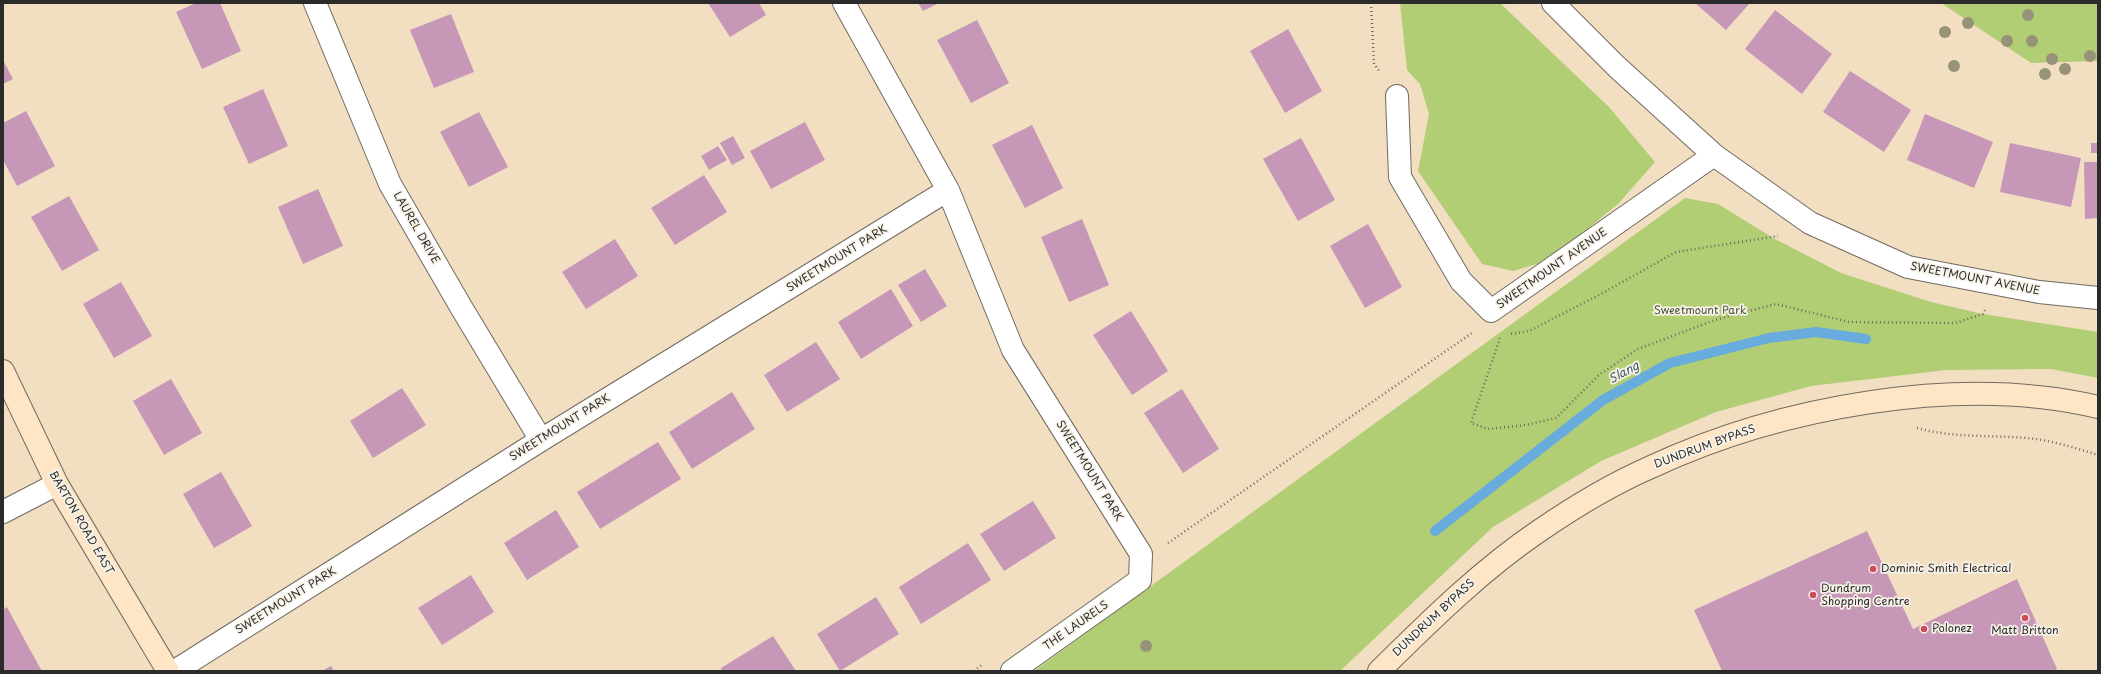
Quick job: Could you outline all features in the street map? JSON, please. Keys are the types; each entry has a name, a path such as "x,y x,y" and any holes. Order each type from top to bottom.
{"main road":[{"name":"BARTON ROAD EAST","path":"3,371 57,484 168,671"},
{"name":"DUNDRUM BYPASS","path":"1379,671 1468,585 1539,530 1613,486 1650,467 1690,450 1760,427 1804,415 1860,404 1909,398 1969,394 2062,400 2098,407"}],"street":[{"name":"LAUREL DRIVE","path":"315,3 390,184 461,307 541,440"},
{"name":"SWEETMOUNT PARK","path":"844,3 948,190 1013,350 1141,554 1140,580"},
{"name":"SWEETMOUNT AVENUE","path":"1553,3 1617,67 1714,155 1810,223 1908,267 2039,292 2098,298"},
{"name":"SWEETMOUNT AVENUE","path":"1398,96 1400,177 1486,319 1714,155"},
{"name":"SWEETMOUNT PARK","path":"175,671 541,440 948,190"},
{"path":"3,512 57,484"},
{"name":"THE LAURELS","path":"1012,671 1140,580"}],"path":[{"path":"1371,3 1374,64 1398,96"},
{"path":"1508,334 1529,331 1599,295 1676,252 1773,238 1810,223"},
{"path":"1140,580 1169,542 1486,319 1501,336 1471,423 1488,429 1526,425 1556,418 1600,374 1638,349 1715,320 1776,304 1849,322 1955,323 1983,314 2002,285"},
{"path":"1913,426 1952,435 2028,438 2060,444 2098,455"}],"green space":[{"path":"1400,3 1500,3 1609,107 1655,162 1619,203 1550,260 1513,271 1482,264 1418,171 1429,114 1420,84 1407,70"},
{"path":"1941,3 2098,3 2098,61 2031,63"},
{"name":"Sweetmount Park","path":"1685,198 1718,204 1773,238 1841,273 1931,302 1983,314 2098,332 2098,378 2051,369 1946,370 1811,386 1716,412 1601,461 1493,527 1340,671 1034,671"}],"building":[{"path":"196,3 220,3 241,51 202,69 176,12"},
{"path":"708,3 759,3 766,15 730,37"},
{"path":"918,3 939,3 923,11"},
{"path":"1695,3 1750,3 1726,30"},
{"path":"1775,10 1832,54 1802,94 1745,49"},
{"path":"451,14 474,72 434,88 410,30"},
{"path":"977,20 1009,83 971,103 937,40"},
{"path":"1288,29 1322,91 1285,113 1250,51"},
{"path":"3,60 13,79 3,84"},
{"path":"1850,71 1911,110 1884,152 1823,112"},
{"path":"263,89 288,146 249,164 223,107"},
{"path":"26,111 55,166 17,186 3,160 3,123"},
{"path":"479,112 508,167 469,187 440,132"},
{"path":"1925,114 1993,142 1974,188 1907,160"},
{"path":"805,122 825,160 771,189 750,151"},
{"path":"1032,125 1063,188 1025,208 992,145"},
{"path":"733,136 745,158 732,165 720,143"},
{"path":"1301,138 1335,200 1298,221 1263,159"},
{"path":"2010,143 2081,158 2071,207 2000,192"},
{"path":"2091,143 2098,143 2098,153 2091,153"},
{"path":"718,146 727,160 709,170 701,156"},
{"path":"2084,162 2098,162 2098,218 2085,219"},
{"path":"704,175 727,212 675,245 651,208"},
{"path":"318,189 343,246 303,264 278,207"},
{"path":"69,196 99,250 62,271 31,217"},
{"path":"1082,219 1109,285 1069,302 1041,237"},
{"path":"1368,224 1402,287 1365,308 1330,246"},
{"path":"615,239 638,276 586,309 562,272"},
{"path":"925,269 947,306 921,322 898,285"},
{"path":"121,282 152,336 114,358 83,304"},
{"path":"891,289 913,326 861,359 838,322"},
{"path":"1131,311 1168,371 1132,395 1093,335"},
{"path":"816,342 840,379 787,412 764,375"},
{"path":"171,379 202,433 164,455 133,401"},
{"path":"402,388 426,425 373,458 350,421"},
{"path":"1182,389 1219,449 1183,473 1144,413"},
{"path":"732,392 755,429 692,469 669,432"},
{"path":"658,442 681,479 600,529 577,492"},
{"path":"221,472 252,526 214,548 183,494"},
{"path":"1033,501 1056,538 1004,571 980,534"},
{"path":"556,510 579,547 527,580 504,543"},
{"name":"Dundrum Shopping Centre","path":"1867,531 1913,629 2017,579 2057,669 2054,671 1722,671 1694,610"},
{"path":"968,543 991,580 921,624 899,587"},
{"path":"471,575 494,612 442,645 418,608"},
{"path":"876,597 899,634 840,671 817,634"},
{"path":"7,607 42,671 3,671 3,610"},
{"path":"773,636 796,671 722,671 721,668"},
{"path":"331,666 334,671 322,671"}],"waterway":[{"name":"Slang","path":"1435,531 1603,400 1670,363 1769,338 1816,332 1866,339"}],"place":[{"name":"Dominic Smith Electrical","path":"1873,569"},
{"name":"Dundrum Shopping Centre","path":"1813,595"},
{"name":"Matt Britton","path":"2025,618"},
{"name":"Polonez","path":"1924,629"}]}
